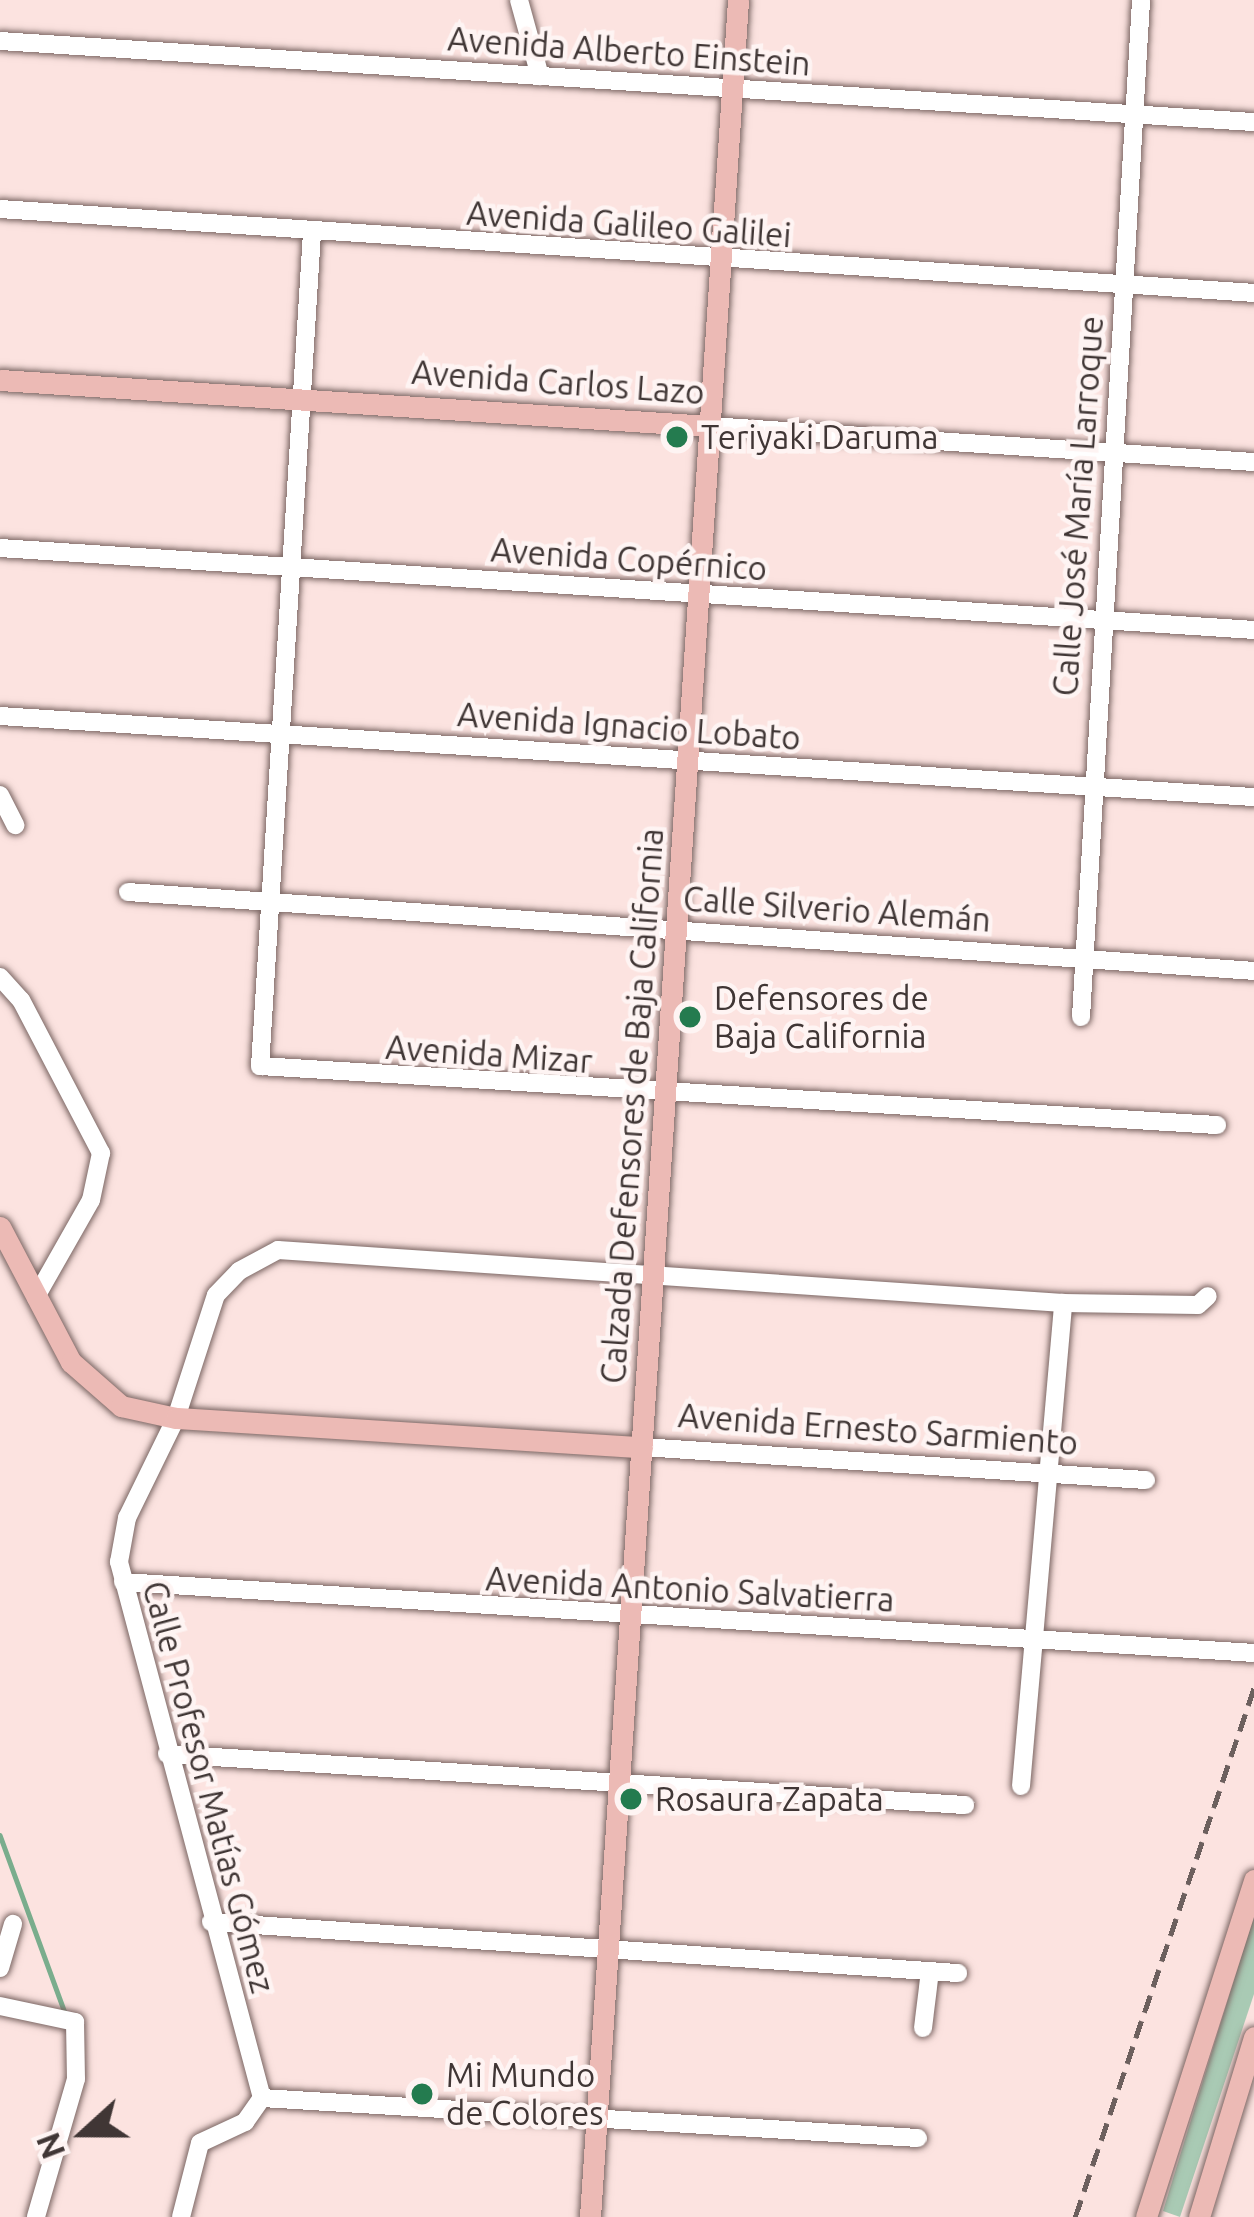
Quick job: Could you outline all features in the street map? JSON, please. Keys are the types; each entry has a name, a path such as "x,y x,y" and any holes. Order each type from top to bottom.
{"main road":[{"name":"Calzada Defensores de Baja California","path":"590,2217 737,0"},
{"name":"Avenida Carlos Lazo","path":"0,380 710,426"},
{"name":"Avenida Ernesto Sarmiento","path":"0,1227 85,1381 121,1406 176,1418 642,1447"},
{"path":"1145,2217 1254,1880"},
{"path":"1199,2217 1254,2037"}],"street":[{"path":"519,0 540,76"},
{"name":"Calle José María Larroque","path":"1081,1017 1090,788 1141,0"},
{"name":"Avenida Alberto Einstein","path":"0,41 1254,122"},
{"name":"Avenida Galileo Galilei","path":"0,209 1254,293"},
{"path":"266,902 312,233"},
{"name":"Avenida Carlos Lazo","path":"710,426 1254,462"},
{"name":"Avenida Copérnico","path":"0,548 1254,630"},
{"name":"Avenida Ignacio Lobato","path":"0,716 1254,797"},
{"path":"0,795 15,825"},
{"name":"Calle Silverio Alemán","path":"128,892 1254,971"},
{"name":"Avenida Mizar","path":"266,902 260,1066 663,1095 1217,1125"},
{"path":"0,977 21,1000 101,1154 92,1200 36,1297"},
{"name":"Calle Profesor Matías Gómez","path":"262,2098 123,1582 128,1518 176,1418 216,1294 278,1250 654,1274"},
{"path":"654,1274 1063,1303 1198,1305 1208,1296"},
{"path":"1021,1786 1030,1639 1051,1472 1063,1303"},
{"name":"Avenida Ernesto Sarmiento","path":"642,1447 1146,1480"},
{"name":"Avenida Antonio Salvatierra","path":"123,1582 632,1618 1254,1653"},
{"path":"167,1754 965,1805"},
{"path":"211,1922 958,1973"},
{"path":"0,1968 13,1924"},
{"path":"923,2028 930,1971"},
{"path":"0,2006 65,2022 76,2079 36,2217"},
{"path":"181,2217 200,2143 245,2122 262,2098 918,2138"}],"green space":[{"path":"1254,1915 1254,1994 1180,2217 1163,2211"}],"waterway":[{"path":"0,1835 65,2013"}],"railway":[{"path":"1075,2217 1254,1688"}],"place":[{"name":"Teriyaki Daruma","path":"677,437"},
{"name":"Defensores de Baja California","path":"690,1017"},
{"name":"Rosaura Zapata","path":"631,1799"},
{"name":"Mi Mundo de Colores","path":"422,2094"}]}
